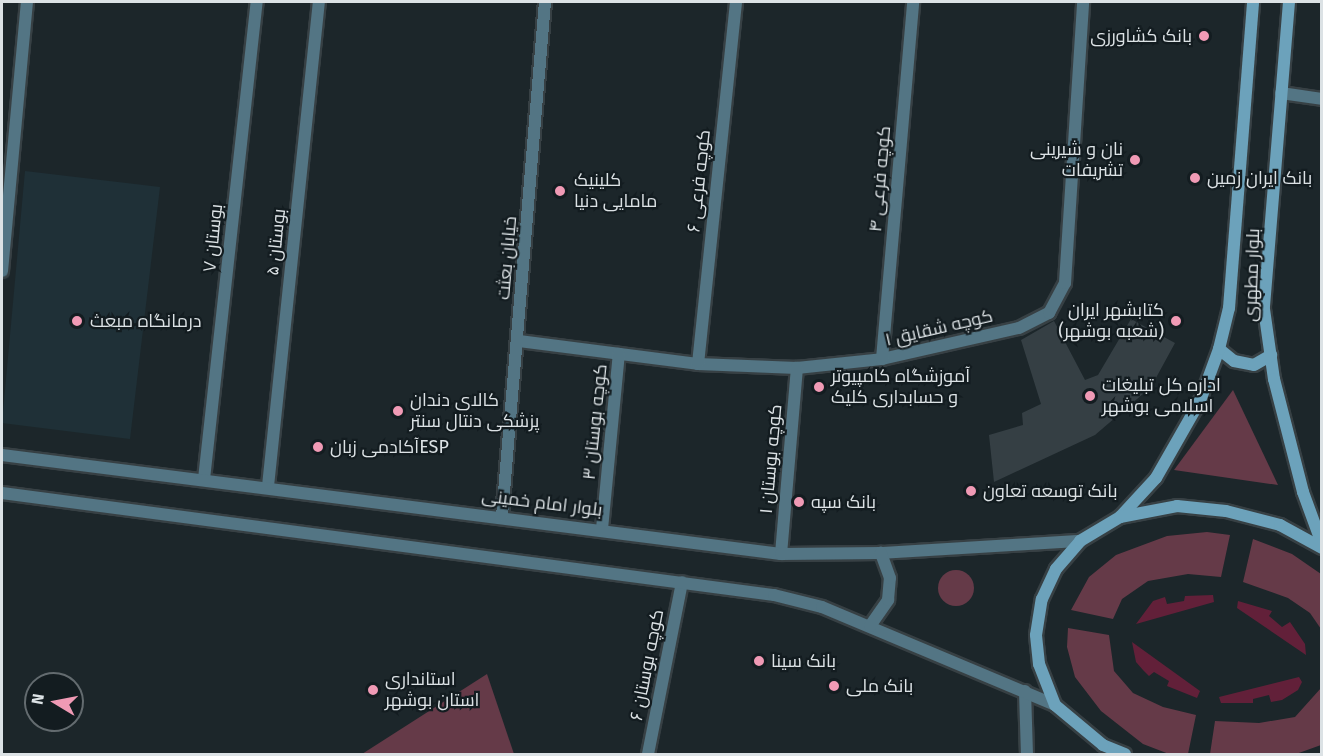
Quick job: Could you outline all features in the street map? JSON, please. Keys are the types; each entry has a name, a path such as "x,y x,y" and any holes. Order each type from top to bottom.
{"main road":[{"name":"بلوار مطهری","path":"1120,517 1156,478 1200,401 1219,350 1229,308 1253,2"},
{"name":"بلوار مطهری","path":"1289,2 1264,309 1271,355 1303,492 1322,546"},
{"path":"1219,350 1234,361 1254,365 1271,355"},
{"path":"1125,754 1105,750 1055,705 1039,664 1036,635 1042,599 1051,579 1080,541 1120,517 1177,506 1226,512 1280,525 1322,546"}],"street":[{"path":"2,271 27,2"},
{"name":"بوستان ۷","path":"204,479 257,2"},
{"name":"بوستان ۵","path":"268,486 319,2"},
{"name":"خیابان بعثت","path":"502,516 519,341 545,2"},
{"name":"کوچه فرعی ۶","path":"698,364 736,2"},
{"name":"کوچه فرعی ۴","path":"882,359 913,2"},
{"name":"کوچه شقایق ۱","path":"519,341 698,364 797,368 882,359 1019,328 1049,313 1065,283 1083,2"},
{"path":"1281,93 1322,99"},
{"name":"کوچه بوستان ۳","path":"602,529 619,354"},
{"name":"کوچه بوستان ۱","path":"781,554 797,368"},
{"name":"بلوار امام خمینی","path":"2,455 268,486 781,554 881,553 1080,541"},
{"path":"2,493 774,595 822,607 1055,705"},
{"path":"870,627 888,600 890,578 881,553"},
{"name":"کوچه بوستان ۶","path":"648,754 681,582"},
{"path":"1024,691 1027,754"}],"shaded area":[{"name":"درمانگاه مبعث","path":"25,171 160,187 130,439 2,423"},
{"path":"1233,390 1278,485 1174,470"},
{"path":"1207,532 1230,535 1221,577 1188,574 1148,581 1122,599 1113,619 1071,610 1089,577 1116,555 1167,536"},
{"path":"1253,539 1292,554 1321,574 1321,629 1310,613 1288,598 1243,582"},
{"path":"956,570 969,575 974,588 969,601 956,606 943,601 938,588 943,575"},
{"path":"1213,595 1214,602 1136,624 1153,601 1165,597 1167,604 1184,601 1185,596"},
{"path":"1238,601 1272,611 1269,616 1282,627 1290,622 1305,644 1306,655 1237,608"},
{"path":"1068,628 1109,635 1114,671 1133,693 1163,707 1196,715 1188,754 1169,754 1143,744 1101,711 1075,677 1067,647"},
{"path":"1132,642 1200,691 1197,698 1167,686 1169,681 1154,672 1149,676 1136,662"},
{"path":"487,674 514,754 362,754"},
{"path":"1299,677 1302,682 1298,690 1282,700 1271,702 1269,695 1253,699 1253,703 1221,703 1219,697"},
{"path":"1321,688 1321,745 1296,754 1210,754 1215,721 1259,723 1295,717"}],"building":[{"name":"اداره کل تبلیغات اسلامی بوشهر","path":"1131,319 1175,343 1151,387 1095,435 994,482 989,435 1023,425 1022,413 1041,404 1021,340 1054,321 1085,380 1098,375"}],"place":[{"name":"بانک کشاورزی","path":"1204,36"},
{"name":"نان و شیرینی تشریفات","path":"1135,160"},
{"name":"بانک ایران زمین","path":"1195,178"},
{"name":"کلینیک مامایی دنیا","path":"560,191"},
{"name":"درمانگاه مبعث","path":"77,321"},
{"name":"کتابشهر ایران (شعبه بوشهر)","path":"1176,321"},
{"name":"آموزشگاه کامپیوتر و حسابداری کلیک","path":"819,387"},
{"name":"اداره کل تبلیغات اسلامی بوشهر","path":"1090,396"},
{"name":"کالای دندان پزشکی دنتال سنتر","path":"398,411"},
{"name":"آکادمی زبانESP","path":"318,447"},
{"name":"بانک توسعه تعاون","path":"971,491"},
{"name":"بانک سپه","path":"799,502"},
{"name":"بانک سینا","path":"759,661"},
{"name":"بانک ملی","path":"834,686"},
{"name":"استانداری استان بوشهر","path":"373,690"}]}
